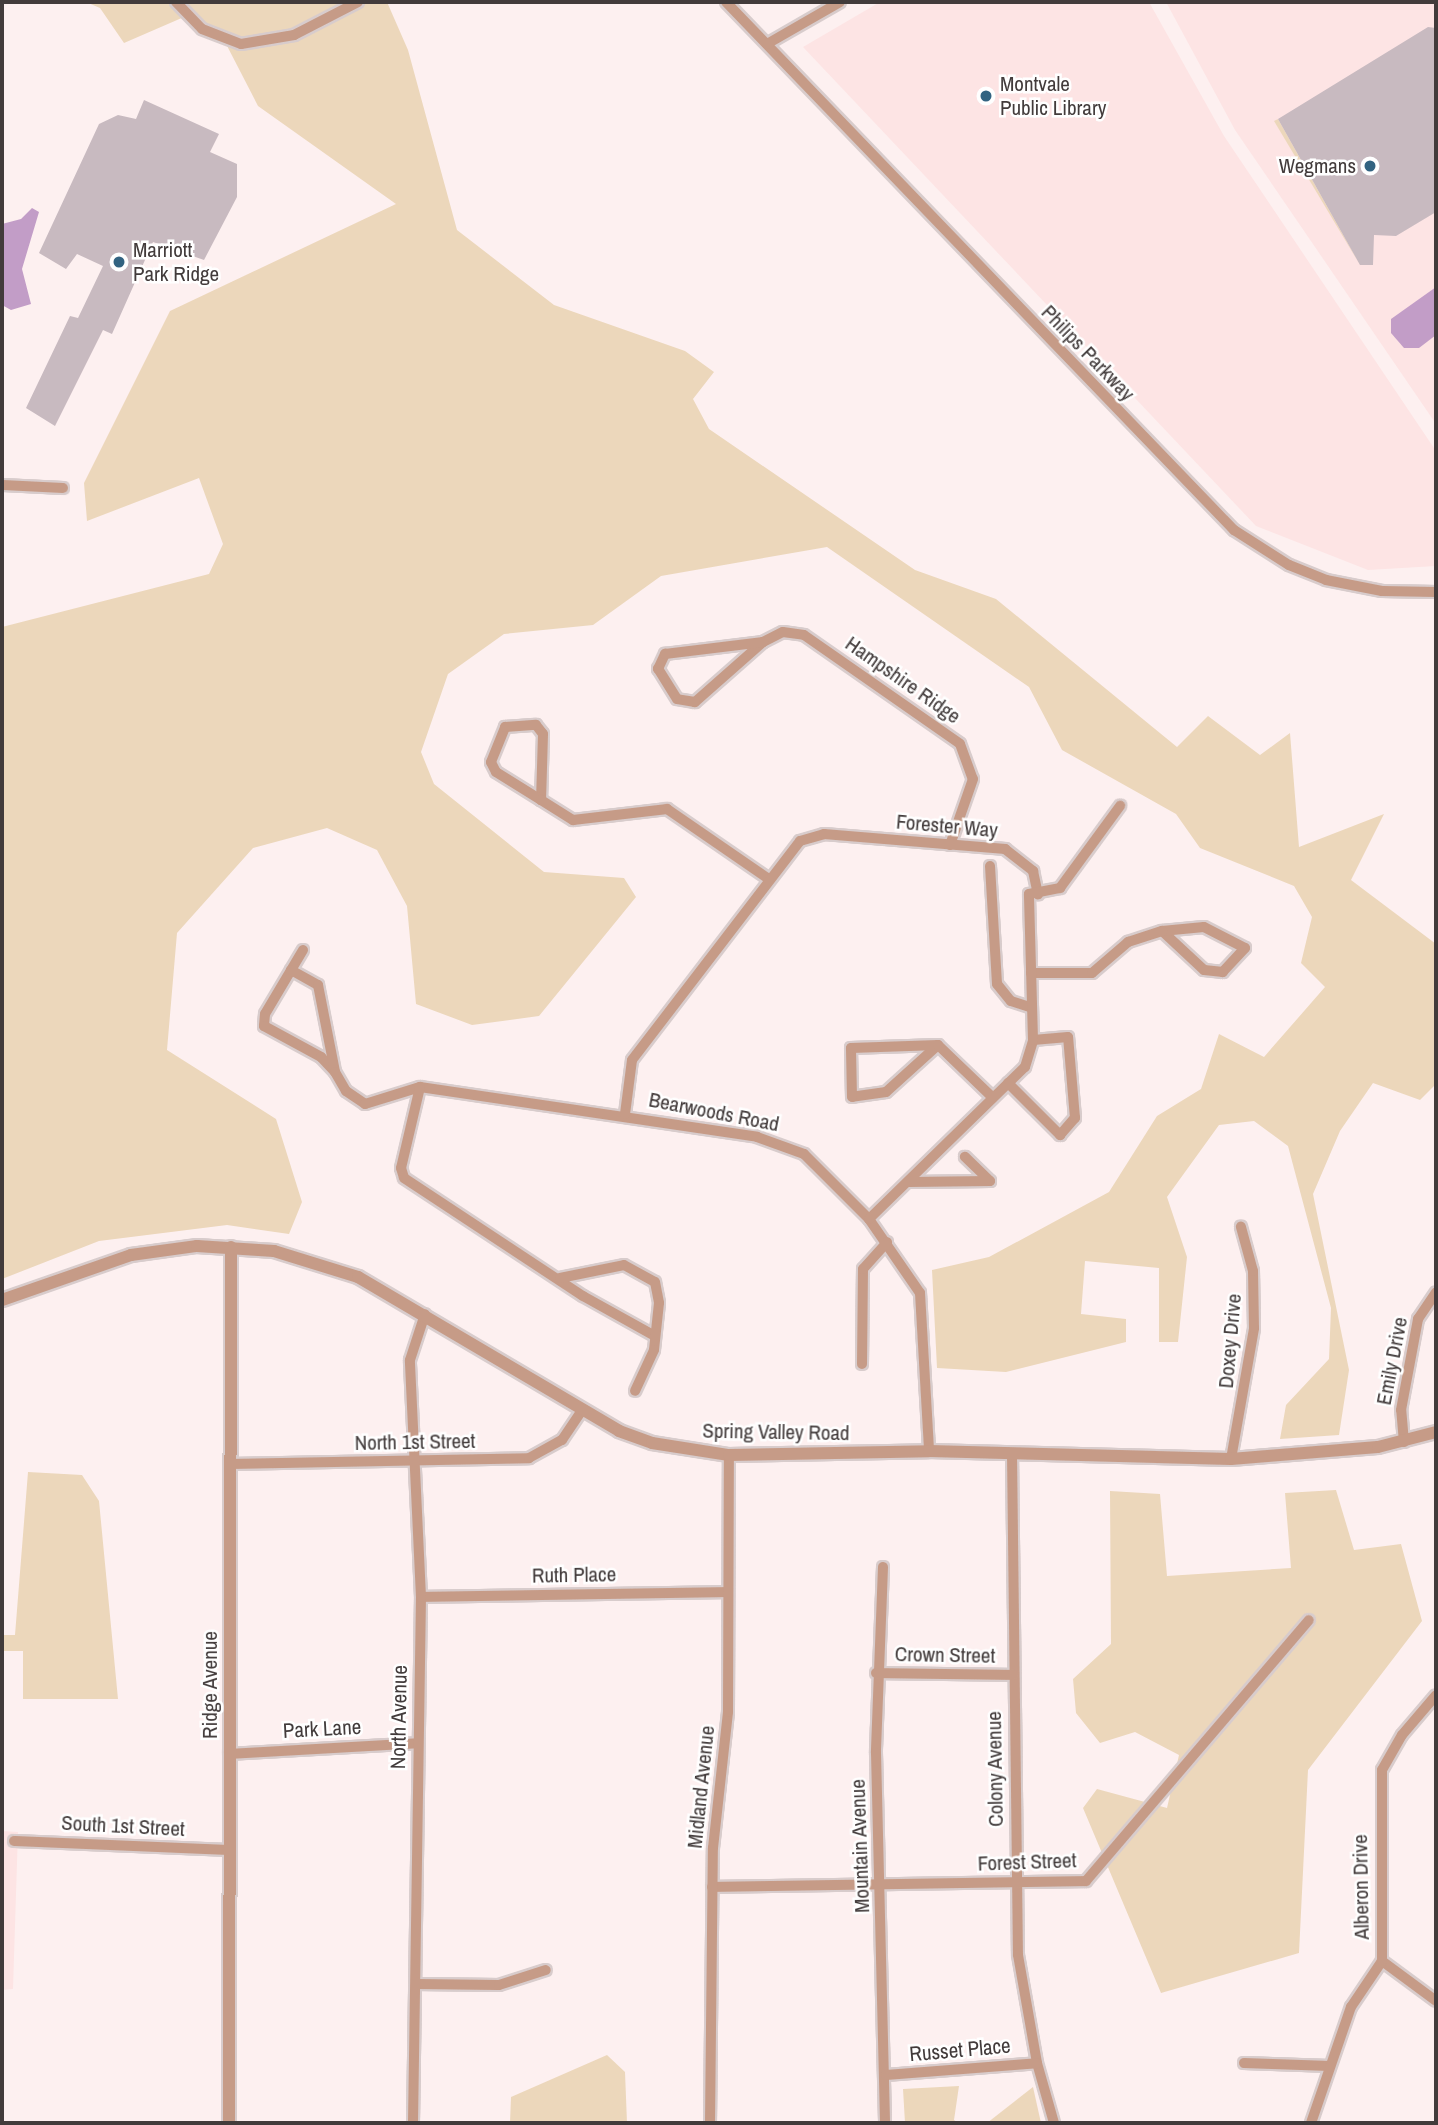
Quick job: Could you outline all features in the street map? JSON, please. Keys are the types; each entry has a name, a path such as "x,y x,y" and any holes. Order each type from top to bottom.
{"street":[{"path":"176,2 202,29 241,44 294,35 358,2"},
{"name":"Philips Parkway","path":"726,2 1234,530 1289,565 1326,580 1382,591 1436,592"},
{"path":"767,44 840,2"},
{"path":"2,485 63,488"},
{"name":"Hampshire Ridge","path":"763,642 665,654 658,669 677,699 695,702 763,642 782,632 804,635 960,744 973,779 950,845"},
{"path":"541,800 543,734 536,725 505,727 493,767 541,800 573,820 667,808 769,879"},
{"path":"869,1219 1025,1067 1033,1040 1029,894 1060,888 1120,806"},
{"name":"Forester Way","path":"625,1114 632,1060 790,849 812,836 950,845 1016,854 1032,871 1038,894"},
{"path":"990,866 995,975 1011,1001 1032,1008"},
{"path":"1031,973 1092,973 1128,943 1162,931 1214,928 1245,948 1230,968 1215,974 1162,931"},
{"name":"Bearwoods Road","path":"303,950 265,1014 264,1026 321,1057 335,1072 346,1091 365,1104 420,1087 625,1114 792,1148 869,1219 920,1293 926,1324 929,1451"},
{"path":"291,970 311,978 323,995 335,1072"},
{"path":"1008,1083 1060,1135 1075,1118 1068,1037 1033,1040"},
{"path":"938,1045 886,1092 852,1097 851,1048 938,1045 993,1098"},
{"path":"420,1087 401,1168 404,1178 655,1336"},
{"path":"909,1182 989,1181 965,1157"},
{"name":"Doxey Drive","path":"1231,1460 1254,1328 1253,1271 1241,1227"},
{"path":"862,1364 863,1269 887,1242"},
{"name":"Spring Valley Road","path":"2,1300 131,1255 231,1247 274,1251 336,1268 425,1314 581,1412 652,1443 729,1455 929,1451 1231,1460 1404,1442 1436,1432"},
{"name":"Ridge Avenue","path":"229,2123 231,1247"},
{"path":"560,1278 624,1265 649,1274 658,1293 655,1336 635,1391"},
{"name":"Emily Drive","path":"1404,1442 1401,1410 1418,1319 1436,1292"},
{"name":"North Avenue","path":"413,2123 421,1597 418,1463 410,1360 425,1314"},
{"name":"North 1st Street","path":"230,1464 418,1463 529,1458 562,1440 581,1412"},
{"name":"Colony Avenue","path":"1012,1453 1018,1955 1037,2063 1054,2123"},
{"name":"Midland Avenue","path":"710,2123 712,1886 728,1712 729,1455"},
{"name":"Mountain Avenue","path":"883,1567 876,1673 885,2123"},
{"name":"Ruth Place","path":"421,1597 727,1592"},
{"name":"Forest Street","path":"712,1886 881,1887 1086,1881 1309,1620"},
{"name":"Crown Street","path":"876,1673 1014,1675"},
{"name":"Alberon Drive","path":"1311,2123 1351,2007 1382,1961 1382,1770 1402,1735 1436,1695"},
{"name":"Park Lane","path":"229,1754 417,1743"},
{"name":"South 1st Street","path":"14,1841 230,1850"},
{"path":"1382,1961 1436,2001"},
{"path":"416,1984 499,1985 546,1970"},
{"name":"Russet Place","path":"886,2075 1037,2063"},
{"path":"1244,2063 1330,2066"}],"shaded area":[{"path":"86,2 387,2 408,50 457,230 554,305 685,351 714,372 693,399 709,429 915,570 996,599 1177,747 1208,716 1260,755 1290,733 1299,847 1384,814 1351,880 1436,944 1436,1084 1420,1100 1373,1083 1340,1131 1313,1194 1349,1370 1339,1435 1280,1439 1286,1405 1329,1359 1331,1308 1288,1146 1254,1121 1219,1125 1167,1197 1187,1257 1178,1342 1159,1342 1159,1268 1085,1261 1081,1314 1126,1319 1126,1342 1006,1372 937,1368 932,1270 989,1257 1109,1192 1157,1116 1201,1089 1219,1034 1264,1057 1325,987 1301,963 1312,917 1294,886 1200,848 1176,814 1062,750 1029,687 827,547 661,576 593,625 504,634 448,674 421,752 434,784 544,872 624,878 636,897 539,1016 472,1025 416,1004 407,906 377,850 327,828 253,848 177,933 167,1050 276,1119 302,1202 289,1234 227,1225 99,1241 2,1279 2,627 209,574 223,544 199,478 87,521 84,483 170,311 396,204 258,106 224,40 184,17 124,43 100,8"},
{"path":"880,2 1149,2 1224,136 1436,451 1436,566 1368,570 1256,526 803,47"},
{"path":"1166,2 1436,2 1436,424 1235,130"},
{"path":"1278,119 1360,265 1274,121"},
{"path":"32,208 39,212 22,269 31,304 11,310 2,305 2,224 21,219"},
{"path":"1436,287 1436,335 1419,348 1404,348 1391,333 1391,319"},
{"path":"28,1472 82,1475 99,1501 118,1699 23,1699 23,1651 2,1651 2,1635 15,1635"},
{"path":"1336,1490 1354,1550 1401,1544 1422,1621 1308,1770 1299,1953 1161,1993 1083,1808 1097,1789 1167,1808 1179,1755 1135,1732 1100,1743 1076,1713 1073,1679 1111,1644 1110,1491 1160,1494 1167,1576 1291,1568 1285,1493"},
{"path":"2,1831 18,1832 13,1989 2,1990"},
{"path":"607,2055 625,2072 627,2123 510,2123 511,2097"},
{"path":"959,2086 954,2120 958,2123 905,2123 903,2089"},
{"path":"1033,2087 1041,2123 987,2123"}],"building":[{"name":"Wegmans","path":"1428,27 1436,28 1436,212 1396,236 1374,235 1373,265 1360,265 1278,119"},
{"name":"Marriott Park Ridge","path":"144,100 219,134 210,152 237,164 237,197 204,260 153,242 112,334 103,330 55,426 26,408 70,316 78,318 103,266 77,254 66,269 39,253 99,124 118,115 136,119"}],"place":[{"name":"Montvale Public Library","path":"986,96"},
{"name":"Wegmans","path":"1370,166"},
{"name":"Marriott Park Ridge","path":"119,262"}]}
